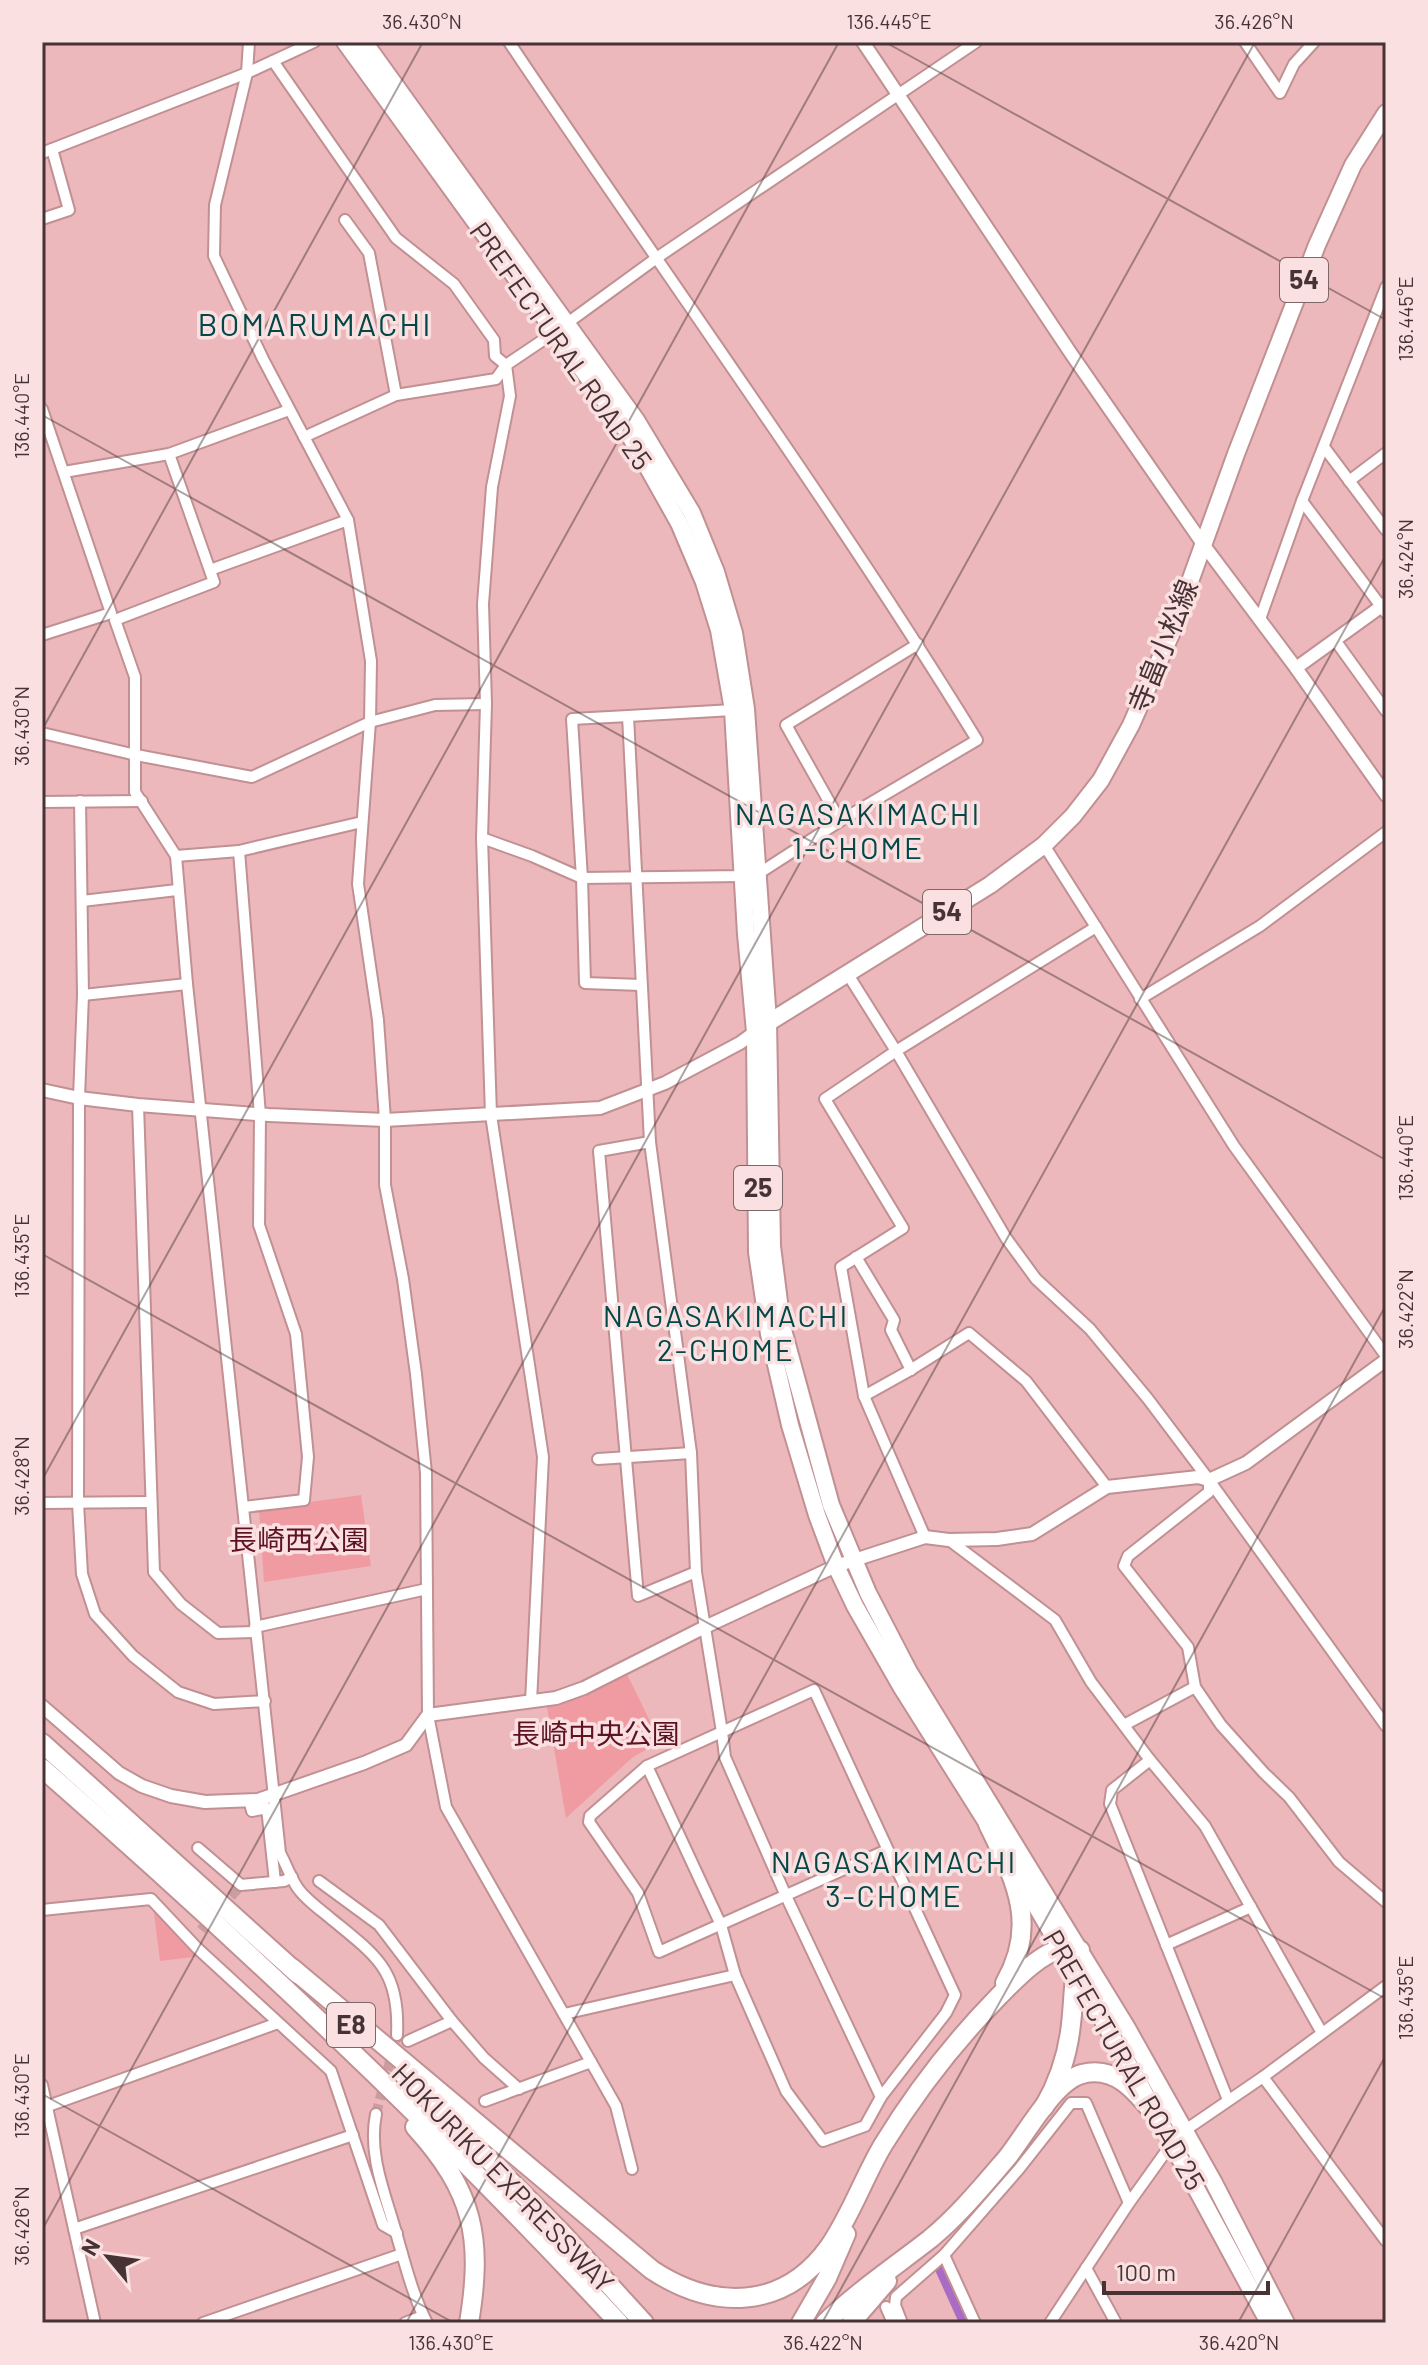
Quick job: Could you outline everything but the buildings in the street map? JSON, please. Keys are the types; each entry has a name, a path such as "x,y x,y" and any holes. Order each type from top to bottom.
{"highway":[{"name":"HOKURIKU EXPRESSWAY","path":"42,1743 292,1968 487,2156 644,2323"},
{"name":"HOKURIKU EXPRESSWAY","path":"42,1768 174,1885 398,2094 524,2221 619,2323"},
{"path":"988,1824 1018,1891 1023,1922 1015,1963 990,2006"},
{"path":"174,1885 213,1928 374,2082 442,2159 465,2201 474,2236 476,2272 469,2323"},
{"path":"292,1968 636,2257 669,2281 688,2290 722,2299 743,2299 780,2288 799,2276 828,2247 884,2144 932,2073 990,2006 1035,1963 1061,1949 1080,1950 1074,1971 1066,2052 1059,2077 1044,2107"},
{"path":"851,2323 886,2281 976,2194 1065,2082 1075,2076 1096,2072 1119,2079 1130,2086 1160,2121"},
{"path":"801,2323 837,2258 862,2186"},
{"path":"825,2323 863,2288 929,2240"}],"main road":[{"name":"PREFECTURAL ROAD 25","path":"345,42 560,328 636,420 692,513 716,572 734,633 746,709 751,875 746,934 762,1026 757,1252 769,1334 790,1425 817,1515 909,1672 1127,2028 1269,2323"},
{"name":"PREFECTURAL ROAD 25","path":"364,42 560,328 629,434 679,523 704,582 719,630 733,710 751,875"},
{"name":"寺畠小松線","path":"762,1026 990,885 1044,845 1073,816 1101,780 1131,725 1171,634 1317,245 1353,165 1386,113"},
{"name":"PREFECTURAL ROAD 25","path":"844,1563 855,1606 902,1688 988,1824 1160,2121 1178,2137 1214,2183 1286,2323"}],"street":[{"path":"249,42 247,73 215,205 214,256 289,410 348,520 371,661 370,722 358,884 378,1020 385,1120 385,1185 415,1361 426,1473 428,1715 446,1807 616,2106 632,2169"},
{"path":"42,219 69,210 47,151 247,73 314,42"},
{"path":"482,838 582,878 751,875 977,740 918,644 658,257 509,42"},
{"path":"863,42 1072,355 1203,544 1386,795"},
{"path":"304,437 396,395 496,379 506,365 658,257 976,42"},
{"path":"1245,42 1280,93 1294,64 1314,42"},
{"path":"273,61 396,238 454,284 494,340 495,356 506,365 510,396 492,487 483,604 486,704 482,838 491,1115 543,1457 531,1702"},
{"path":"345,220 369,253 396,395"},
{"path":"1260,619 1302,501 1385,292"},
{"path":"42,409 111,613 43,632"},
{"path":"64,472 169,454 289,410"},
{"path":"1324,447 1386,530"},
{"path":"1349,481 1386,453"},
{"path":"169,454 214,582 115,620 135,677 135,792 176,856 177,890 280,1853 297,1889 370,1951 385,1969 394,1987 398,2008 397,2035"},
{"path":"1296,668 1384,608 1302,501"},
{"path":"210,570 348,520"},
{"path":"1335,640 1386,711"},
{"path":"840,821 786,725 918,644"},
{"path":"42,733 252,777 370,722 435,705 486,704"},
{"path":"641,985 585,983 572,719 733,710"},
{"path":"628,716 650,1142 691,1453 696,1572 725,1757 786,1896 881,2097"},
{"path":"80,801 83,995 79,1098 78,1503 82,1574 95,1614 133,1656 178,1692 214,1704 265,1701"},
{"path":"42,802 142,801"},
{"path":"176,856 239,851 362,822"},
{"path":"1140,999 1260,926 1386,832"},
{"path":"42,1706 101,1759 142,1786 171,1796 205,1802 258,1800 406,1745 428,1715 556,1698 584,1688 705,1627 844,1563 925,1537 997,1539 1032,1534 1107,1487 1198,1477 1209,1480 1246,1463 1386,1358 1234,1146 1044,845"},
{"path":"239,851 260,1115 259,1225 296,1334 308,1457 304,1500 244,1507"},
{"path":"82,901 177,890"},
{"path":"925,1537 864,1396 841,1267 903,1228 825,1099 896,1051 1096,927"},
{"path":"847,973 1006,1238 1036,1279 1090,1329 1148,1399 1386,1726"},
{"path":"83,995 187,984"},
{"path":"42,1090 138,1105 260,1115 385,1120 600,1108 714,1057 762,1026"},
{"path":"138,1105 154,1572 181,1604 218,1633 255,1630 427,1589"},
{"path":"650,1142 599,1151 638,1596 696,1572"},
{"path":"856,1257 894,1320 891,1330 911,1370"},
{"path":"864,1396 969,1333 1026,1381 1107,1487"},
{"path":"598,1459 691,1453"},
{"path":"1209,1480 1209,1492 1128,1556 1124,1566 1188,1647 1195,1687 1221,1725 1289,1797 1339,1862 1386,1902"},
{"path":"42,1503 150,1502"},
{"path":"949,1540 1055,1620 1091,1682 1205,1826 1322,2033"},
{"path":"1124,1725 1195,1687"},
{"path":"647,1766 721,1925 735,1975 786,2091 823,2141 865,2126 881,2097 946,2013 955,1995 814,1690 647,1766 590,1816 589,1822 638,1893 659,1952 721,1925 786,1896 887,1850"},
{"path":"1150,1760 1112,1790 1110,1804 1228,2100"},
{"path":"249,1800 252,1811 267,1808 275,1882"},
{"path":"198,1848 241,1885 284,1881 292,1877"},
{"path":"319,1881 379,1925 452,2021 484,2058 519,2089"},
{"path":"42,1910 151,1899 191,1941 331,2071 383,2225 397,2233"},
{"path":"1166,1945 1251,1907"},
{"path":"191,1941 201,1930"},
{"path":"564,2014 735,1975"},
{"path":"1050,2323 1129,2203 1178,2137 1386,1986"},
{"path":"408,2041 452,2021"},
{"path":"48,2106 278,2023"},
{"path":"485,2101 591,2062"},
{"path":"1263,2077 1386,2241"},
{"path":"42,2085 95,2323"},
{"path":"902,2323 895,2305 896,2297 944,2255 1028,2159 1071,2103 1086,2103 1129,2203"},
{"path":"376,2114 373,2129 375,2160 425,2320 405,2323"},
{"path":"74,2229 353,2135"},
{"path":"203,2323 402,2254"},
{"path":"944,2255 975,2323"},
{"path":"1086,2268 1116,2323"},
{"path":"886,2307 893,2323"}],"green space":[{"name":"長崎西公園","path":"361,1495 371,1566 264,1582 259,1509"},
{"name":"長崎中央公園","path":"627,1674 660,1742 633,1757 566,1818 547,1707"},
{"path":"153,1905 184,1942 202,1956 160,1961"}],"waterway":[{"path":"941,2270 965,2323"}],"tunnel":[{"path":"201,1930 241,1885"},
{"path":"376,2114 397,2035"}],"district":[{"name":"BOMARUMACHI","path":"315,325"},
{"name":"NAGASAKIMACHI 1-CHOME","path":"858,832"},
{"name":"NAGASAKIMACHI 2-CHOME","path":"726,1334"},
{"name":"NAGASAKIMACHI 3-CHOME","path":"894,1880"}]}
